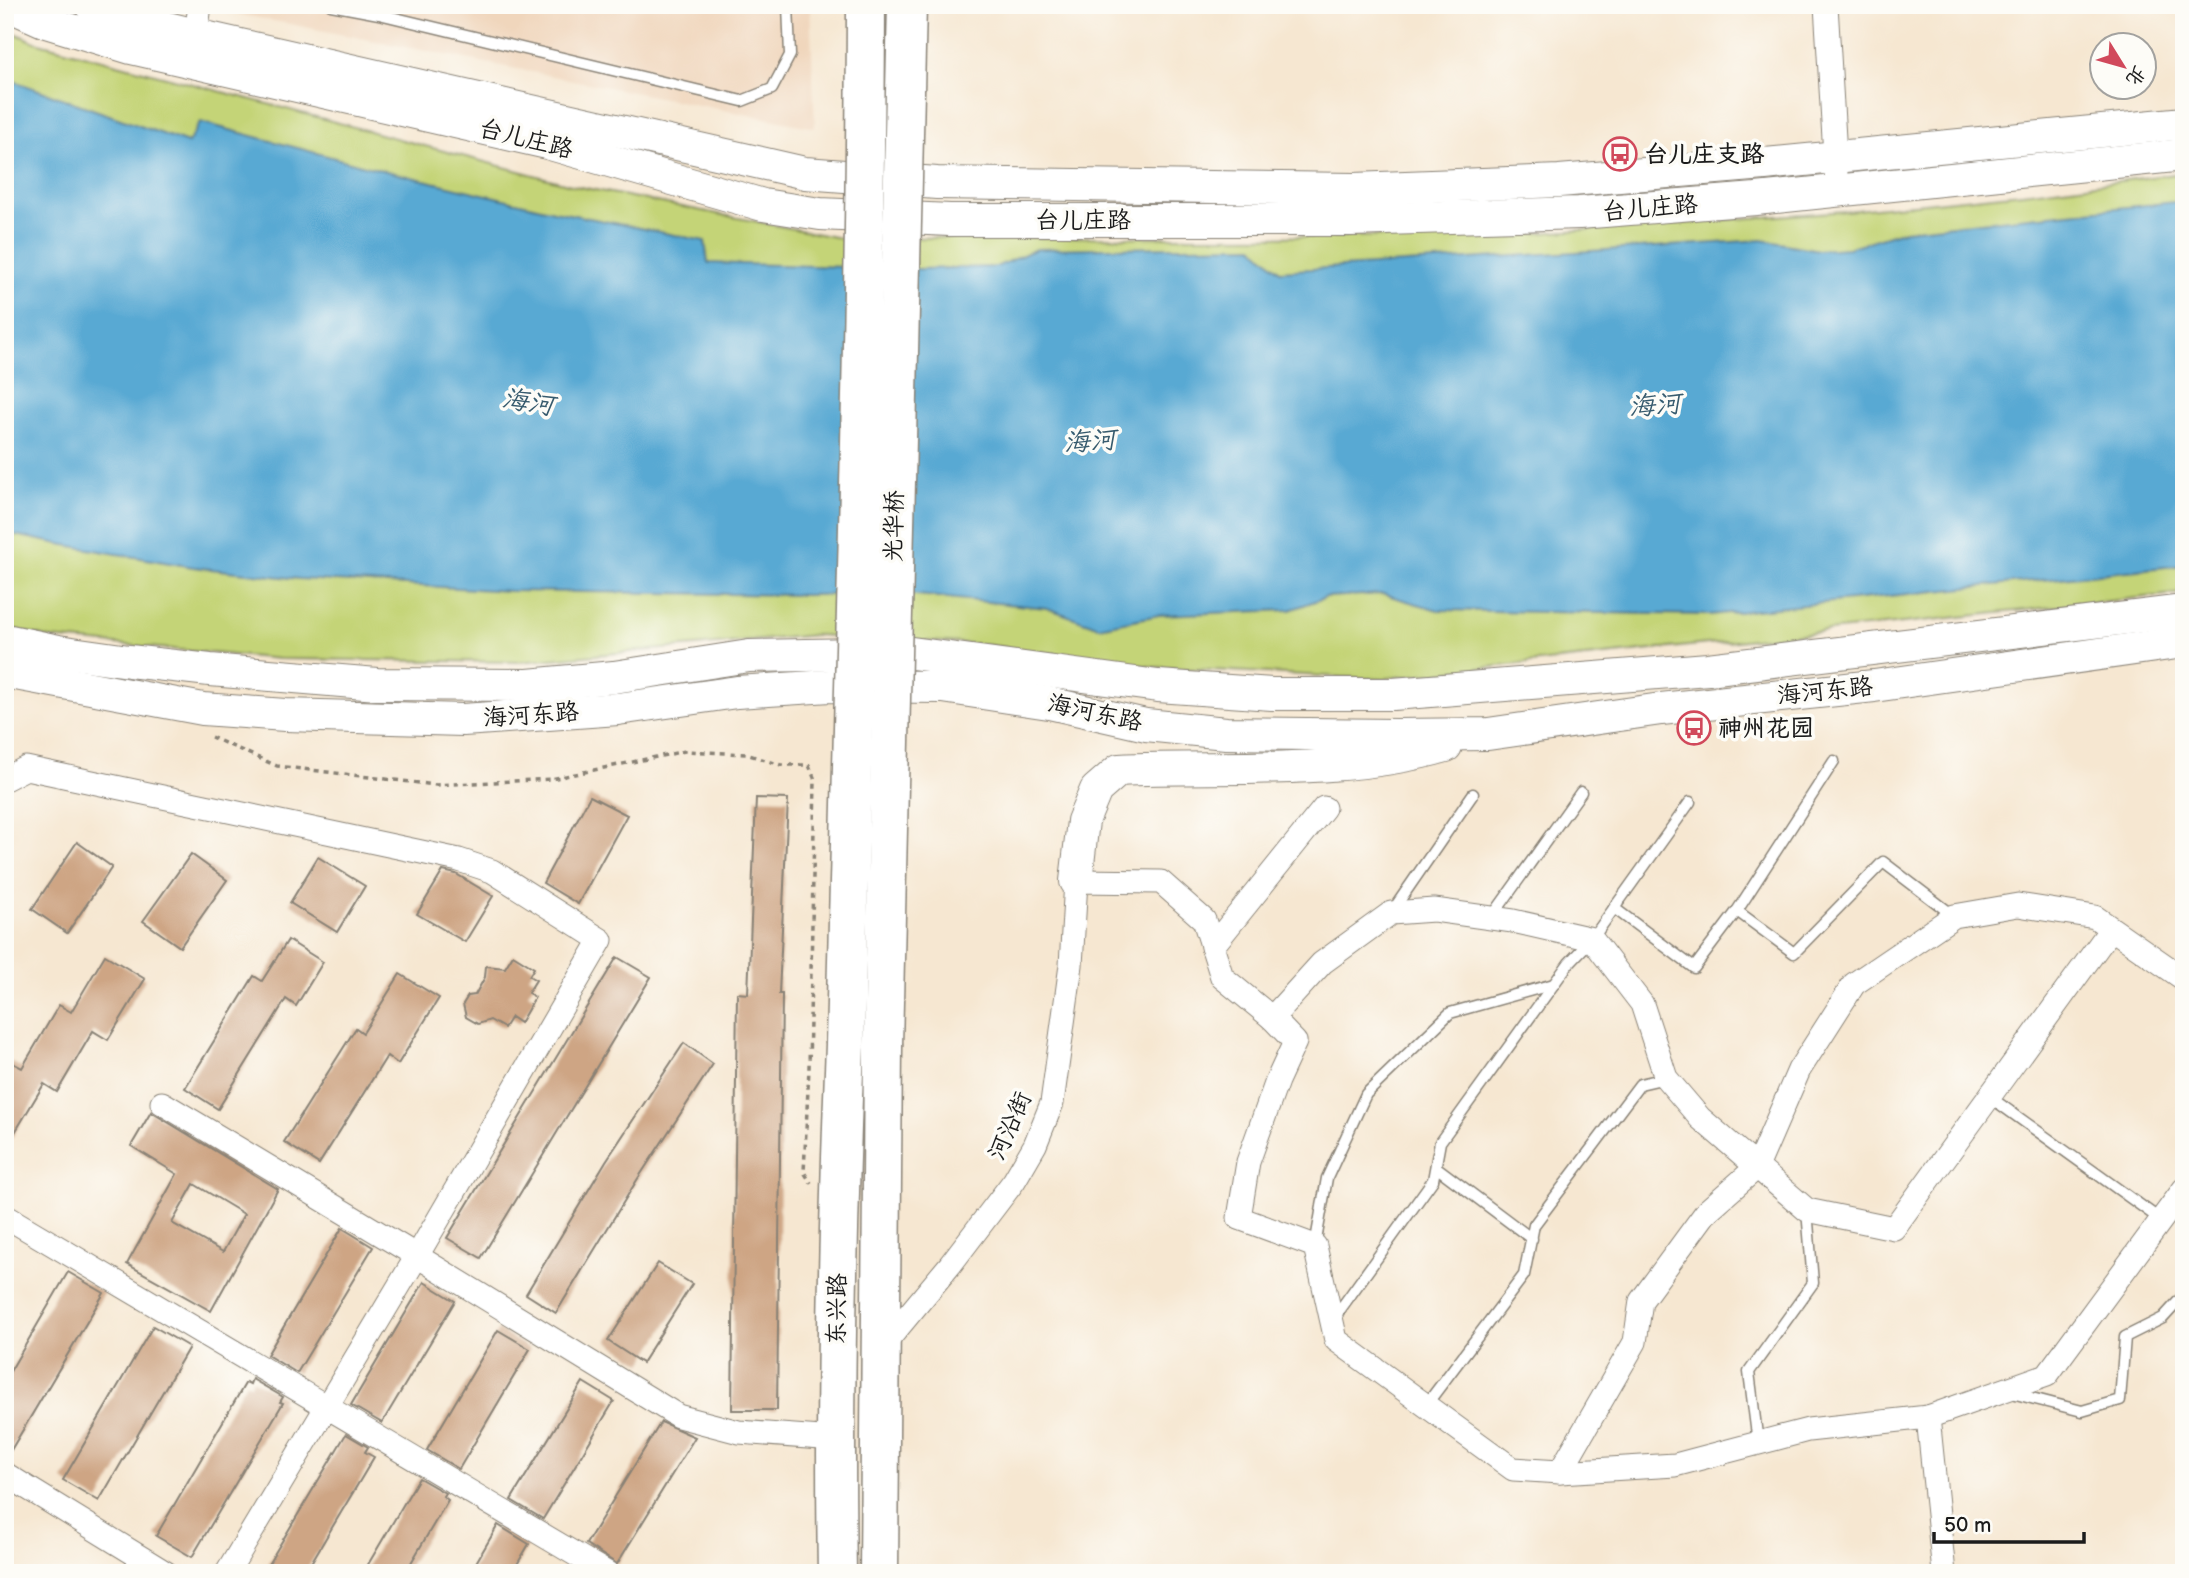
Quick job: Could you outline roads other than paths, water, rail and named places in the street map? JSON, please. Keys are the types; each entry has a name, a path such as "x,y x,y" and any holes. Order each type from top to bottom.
{"highway":[{"name":"光华桥","path":"845,1044 862,349 866,5"},
{"name":"光华桥","path":"883,1046 906,5"},
{"name":"东兴路","path":"837,1573 835,1439 839,1191 845,1044"},
{"name":"东兴路","path":"879,1573 883,1046"}],"main road":[{"name":"台儿庄路","path":"8,5 46,22 131,48 547,143 763,205 820,214 950,220 1351,220 1579,213 1756,199 2184,155"},
{"name":"台儿庄路","path":"91,5 143,22 198,20 805,173 937,183 1354,189 1559,181 2184,123"},
{"name":"海河东路","path":"5,640 129,661 377,684 528,685 614,677 749,656 912,653 1158,686 1272,694 1393,694 1708,669 2184,611"},
{"name":"海河东路","path":"5,672 203,709 285,715 463,720 618,709 737,692 830,686 943,687 1049,703 1146,724 1226,733 1488,734 1661,709 1874,686 2184,642"},
{"path":"1076,881 1083,821 1096,790 1119,770 1315,766 1408,757 1488,734"}],"street":[{"path":"1826,5 1837,190"},
{"path":"5,779 26,768 459,860 492,871 601,940 417,1256 227,1573"},
{"path":"1212,947 1324,808"},
{"path":"1076,881 1161,882 1203,920 1222,977 1272,1018 1295,1042 1277,1081 1248,1162 1239,1218 1315,1246 1336,1340 1513,1469 1560,1472 1675,1465 1808,1430 1928,1416 2047,1375 2184,1189"},
{"name":"河沿街","path":"881,1348 950,1265 1014,1181 1035,1145 1052,1103 1071,965 1076,881"},
{"path":"1560,1472 1635,1342 1641,1301 1707,1210 1756,1167 1799,1070 1854,984 1954,916 2018,905 2095,917 2184,979"},
{"path":"1272,1018 1322,963 1391,913 1434,910 1491,918 1592,939 1642,1004 1666,1078 1700,1118 1807,1210 1894,1228 2111,929"},
{"path":"162,1103 678,1416 739,1432 835,1439"},
{"path":"5,1216 607,1573"},
{"path":"1928,1416 1944,1573"},
{"path":"5,1474 166,1573"}],"lane":[{"path":"331,5 379,14 742,101 772,89 790,55 788,5"},
{"path":"1614,908 1694,968 1737,911 1834,761"},
{"path":"1491,918 1581,792"},
{"path":"1391,913 1473,794"},
{"path":"1332,1321 1433,1180 1440,1142 1569,963 1592,939 1690,802"},
{"path":"1737,911 1794,953 1882,862 1954,916"},
{"path":"1315,1246 1327,1178 1366,1094 1450,1013 1554,984"},
{"path":"1426,1405 1524,1275 1534,1225 1640,1084 1666,1078"},
{"path":"1990,1097 2161,1220"},
{"path":"1436,1167 1532,1239"},
{"path":"1758,1443 1749,1372 1813,1283 1807,1210"},
{"path":"2003,1390 2082,1411 2120,1401 2125,1337 2163,1318 2184,1295"}],"water":[{"name":"海河","path":"5,78 188,143 200,122 365,166 554,211 705,241 708,263 919,269 996,267 1036,249 1253,246 1280,271 1762,240 1819,250 1848,248 1905,230 2184,201 2184,565 1709,615 1438,610 1383,594 1326,597 1290,610 1159,615 1099,627 1047,608 907,594 510,591 299,579 193,567 5,533"}],"place":[{"name":"台儿庄支路","path":"1620,154"},
{"name":"神州花园","path":"1694,728"}]}
